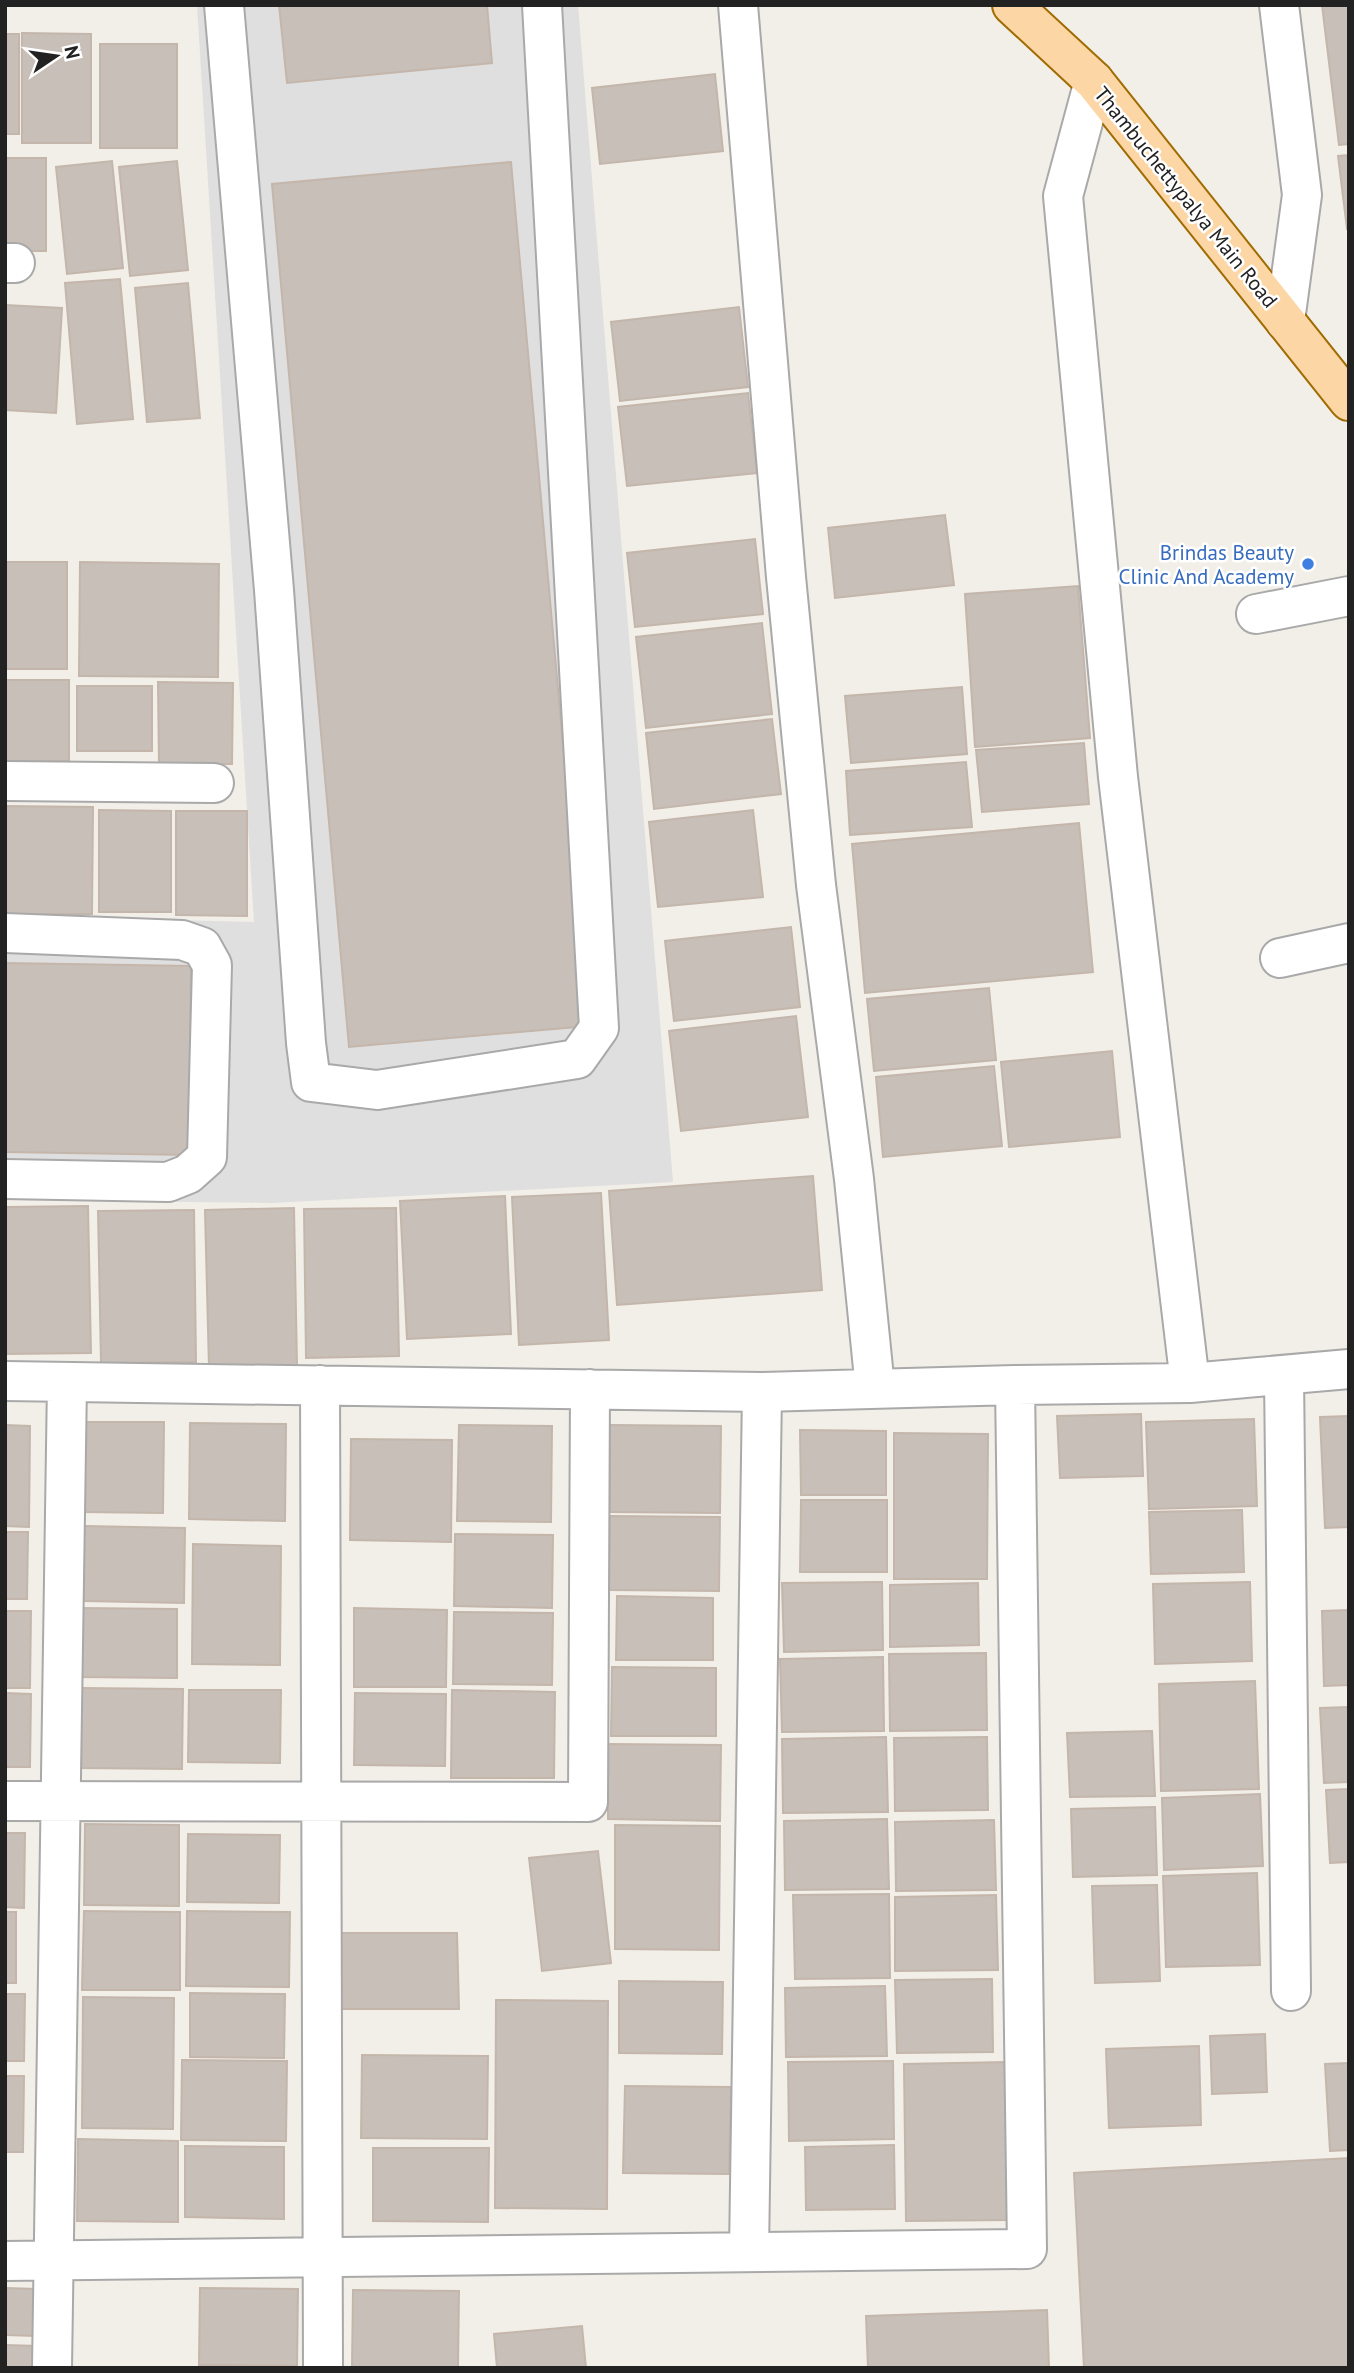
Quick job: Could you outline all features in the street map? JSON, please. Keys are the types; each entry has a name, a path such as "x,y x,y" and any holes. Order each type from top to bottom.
{"main road":[{"name":"Thambuchettypalya Main Road","path":"1012,5 1094,81 1349,401"}],"street":[{"path":"224,5 272,576 306,1043 312,1082 377,1090 577,1059 599,1028 541,5"},
{"path":"738,5 786,577 811,832 854,1179 875,1388"},
{"path":"1279,5 1302,195 1285,321"},
{"path":"1094,81 1063,196 1118,777 1190,1383"},
{"path":"1255,614 1349,596"},
{"path":"5,780 214,783"},
{"path":"5,933 182,940 202,947 212,965 207,1157 188,1174 168,1182 5,1178"},
{"path":"1280,958 1349,943"},
{"path":"5,1381 762,1392 1190,1383 1349,1368"},
{"path":"1284,1376 1291,1991"},
{"path":"52,2368 67,1382"},
{"path":"320,1385 323,2368"},
{"path":"5,2261 1027,2249 1015,1385"},
{"path":"5,1801 588,1802 590,1390"},
{"path":"748,2252 762,1392"}],"shaded area":[{"path":"197,5 578,5 673,1182 272,1203 5,1200 5,916 254,922"}],"building":[{"path":"279,5 487,5 492,63 287,83"},
{"path":"1322,5 1349,5 1349,144 1339,145"},
{"path":"22,33 91,34 91,143 22,143"},
{"path":"5,34 19,34 19,134 5,134"},
{"path":"100,44 177,44 177,148 100,148"},
{"path":"715,74 723,151 600,164 592,88"},
{"path":"1349,155 1349,229 1347,229 1338,156"},
{"path":"5,158 46,158 46,251 5,251"},
{"path":"112,161 123,268 67,274 56,167"},
{"path":"177,161 188,270 130,276 119,167"},
{"path":"511,162 588,1026 349,1047 272,184"},
{"path":"120,279 133,419 77,424 65,283"},
{"path":"188,283 200,418 147,422 135,288"},
{"path":"5,305 62,308 56,413 5,410"},
{"path":"739,307 748,387 620,401 611,322"},
{"path":"748,393 757,473 627,486 618,407"},
{"path":"945,515 954,585 835,598 828,528"},
{"path":"755,539 763,614 635,627 627,553"},
{"path":"5,562 67,562 67,669 5,669"},
{"path":"80,562 219,564 218,677 79,676"},
{"path":"1078,586 1090,738 975,747 965,594"},
{"path":"762,623 772,714 646,728 636,637"},
{"path":"5,680 69,680 69,761 5,761"},
{"path":"158,682 233,683 232,764 159,764"},
{"path":"77,686 152,686 152,751 77,751"},
{"path":"962,687 967,754 851,763 845,696"},
{"path":"772,719 781,794 654,809 646,733"},
{"path":"1084,743 1089,804 982,812 976,750"},
{"path":"966,762 972,827 850,835 846,771"},
{"path":"5,806 93,807 92,914 5,914"},
{"path":"99,810 171,811 171,912 99,912"},
{"path":"753,810 763,897 658,907 649,822"},
{"path":"176,811 247,811 247,916 176,915"},
{"path":"1079,823 1093,972 865,993 852,844"},
{"path":"791,927 800,1007 674,1021 665,941"},
{"path":"5,963 191,966 189,1155 5,1152"},
{"path":"989,988 996,1060 874,1071 867,999"},
{"path":"796,1016 808,1117 681,1131 669,1031"},
{"path":"1112,1051 1120,1137 1009,1147 1001,1062"},
{"path":"994,1066 1002,1146 883,1157 876,1077"},
{"path":"813,1176 822,1290 617,1305 609,1191"},
{"path":"601,1193 609,1340 519,1345 512,1197"},
{"path":"505,1196 511,1334 407,1339 400,1201"},
{"path":"88,1206 91,1353 5,1354 5,1207"},
{"path":"294,1208 297,1367 209,1368 205,1210"},
{"path":"396,1208 399,1356 306,1358 304,1209"},
{"path":"194,1210 196,1362 101,1363 98,1211"},
{"path":"1141,1414 1143,1476 1060,1478 1057,1416"},
{"path":"1349,1416 1349,1527 1325,1528 1320,1417"},
{"path":"1254,1419 1257,1506 1149,1509 1146,1422"},
{"path":"84,1422 164,1422 163,1513 84,1512"},
{"path":"190,1423 286,1424 285,1521 189,1519"},
{"path":"5,1425 30,1426 29,1527 5,1526"},
{"path":"459,1425 552,1426 551,1522 457,1521"},
{"path":"610,1425 721,1426 720,1513 610,1512"},
{"path":"800,1430 886,1431 886,1495 801,1495"},
{"path":"894,1433 988,1434 987,1579 894,1579"},
{"path":"351,1439 452,1440 451,1542 350,1540"},
{"path":"801,1500 887,1500 887,1572 800,1572"},
{"path":"1242,1510 1244,1572 1151,1574 1149,1512"},
{"path":"610,1516 720,1517 719,1591 609,1590"},
{"path":"84,1526 185,1528 184,1603 84,1601"},
{"path":"5,1532 28,1532 27,1599 5,1599"},
{"path":"455,1534 553,1535 552,1608 454,1606"},
{"path":"193,1544 281,1546 280,1665 192,1664"},
{"path":"882,1582 883,1650 784,1652 782,1583"},
{"path":"1250,1582 1252,1661 1155,1664 1153,1584"},
{"path":"978,1583 979,1645 890,1647 890,1585"},
{"path":"617,1596 713,1598 713,1660 616,1660"},
{"path":"79,1608 177,1609 177,1678 78,1677"},
{"path":"354,1608 447,1610 446,1687 354,1687"},
{"path":"1349,1610 1349,1685 1324,1686 1322,1611"},
{"path":"5,1611 31,1611 30,1688 5,1688"},
{"path":"454,1612 553,1613 552,1685 453,1684"},
{"path":"986,1653 987,1730 890,1731 889,1654"},
{"path":"883,1657 884,1731 782,1732 780,1659"},
{"path":"612,1667 716,1668 716,1736 611,1736"},
{"path":"1255,1681 1259,1789 1161,1791 1159,1684"},
{"path":"81,1688 183,1689 182,1769 80,1768"},
{"path":"189,1690 281,1690 280,1763 188,1762"},
{"path":"452,1690 555,1692 554,1778 451,1778"},
{"path":"5,1693 31,1694 30,1767 5,1767"},
{"path":"355,1693 446,1694 445,1766 354,1765"},
{"path":"1349,1707 1349,1782 1324,1783 1320,1708"},
{"path":"1152,1731 1155,1796 1070,1797 1067,1733"},
{"path":"886,1737 888,1812 783,1813 782,1739"},
{"path":"987,1737 988,1810 895,1811 894,1738"},
{"path":"608,1744 721,1745 720,1821 608,1819"},
{"path":"1349,1789 1349,1862 1330,1863 1326,1790"},
{"path":"1260,1794 1263,1866 1164,1870 1162,1798"},
{"path":"1155,1807 1157,1875 1073,1877 1071,1809"},
{"path":"887,1819 889,1889 785,1890 784,1821"},
{"path":"994,1820 996,1890 896,1891 895,1822"},
{"path":"85,1824 179,1825 179,1906 84,1905"},
{"path":"615,1825 720,1826 719,1950 615,1949"},
{"path":"5,1833 25,1833 24,1908 5,1907"},
{"path":"188,1834 280,1835 279,1903 187,1902"},
{"path":"598,1851 611,1963 542,1971 529,1858"},
{"path":"1257,1873 1260,1965 1166,1967 1163,1876"},
{"path":"1157,1885 1160,1981 1095,1983 1092,1886"},
{"path":"889,1894 890,1978 795,1979 793,1895"},
{"path":"996,1895 998,1970 895,1971 895,1897"},
{"path":"84,1911 180,1912 180,1990 82,1990"},
{"path":"187,1911 290,1912 289,1987 186,1986"},
{"path":"5,1912 16,1912 16,1983 5,1983"},
{"path":"339,1933 457,1933 459,2009 339,2009"},
{"path":"992,1979 993,2052 897,2053 895,1980"},
{"path":"619,1981 723,1982 722,2054 619,2053"},
{"path":"885,1986 887,2056 786,2057 785,1988"},
{"path":"190,1993 285,1994 284,2058 190,2057"},
{"path":"5,1994 25,1994 24,2061 5,2061"},
{"path":"83,1997 174,1998 173,2129 82,2128"},
{"path":"496,2000 608,2001 607,2209 495,2208"},
{"path":"1265,2034 1267,2092 1212,2094 1210,2036"},
{"path":"1199,2046 1201,2125 1109,2128 1106,2049"},
{"path":"362,2055 488,2056 487,2139 361,2138"},
{"path":"182,2060 287,2061 286,2141 181,2140"},
{"path":"893,2061 894,2139 789,2141 788,2062"},
{"path":"1007,2062 1010,2220 906,2221 904,2064"},
{"path":"1349,2063 1349,2150 1330,2151 1325,2064"},
{"path":"5,2076 24,2076 23,2152 5,2152"},
{"path":"625,2086 731,2087 729,2174 623,2173"},
{"path":"78,2139 178,2141 178,2222 77,2221"},
{"path":"894,2145 895,2209 806,2210 805,2147"},
{"path":"185,2146 284,2147 284,2219 185,2217"},
{"path":"373,2148 489,2148 488,2222 373,2221"},
{"path":"1349,2158 1349,2368 1084,2368 1074,2173"},
{"path":"5,2288 37,2289 36,2336 5,2335"},
{"path":"200,2288 298,2289 297,2366 199,2365"},
{"path":"353,2290 459,2291 458,2368 352,2368"},
{"path":"1047,2310 1049,2368 868,2368 866,2316"},
{"path":"582,2326 586,2368 497,2368 494,2334"},
{"path":"5,2345 38,2346 38,2368 5,2368"}],"place":[{"name":"Brindas Beauty Clinic And Academy","path":"1308,564"}]}
